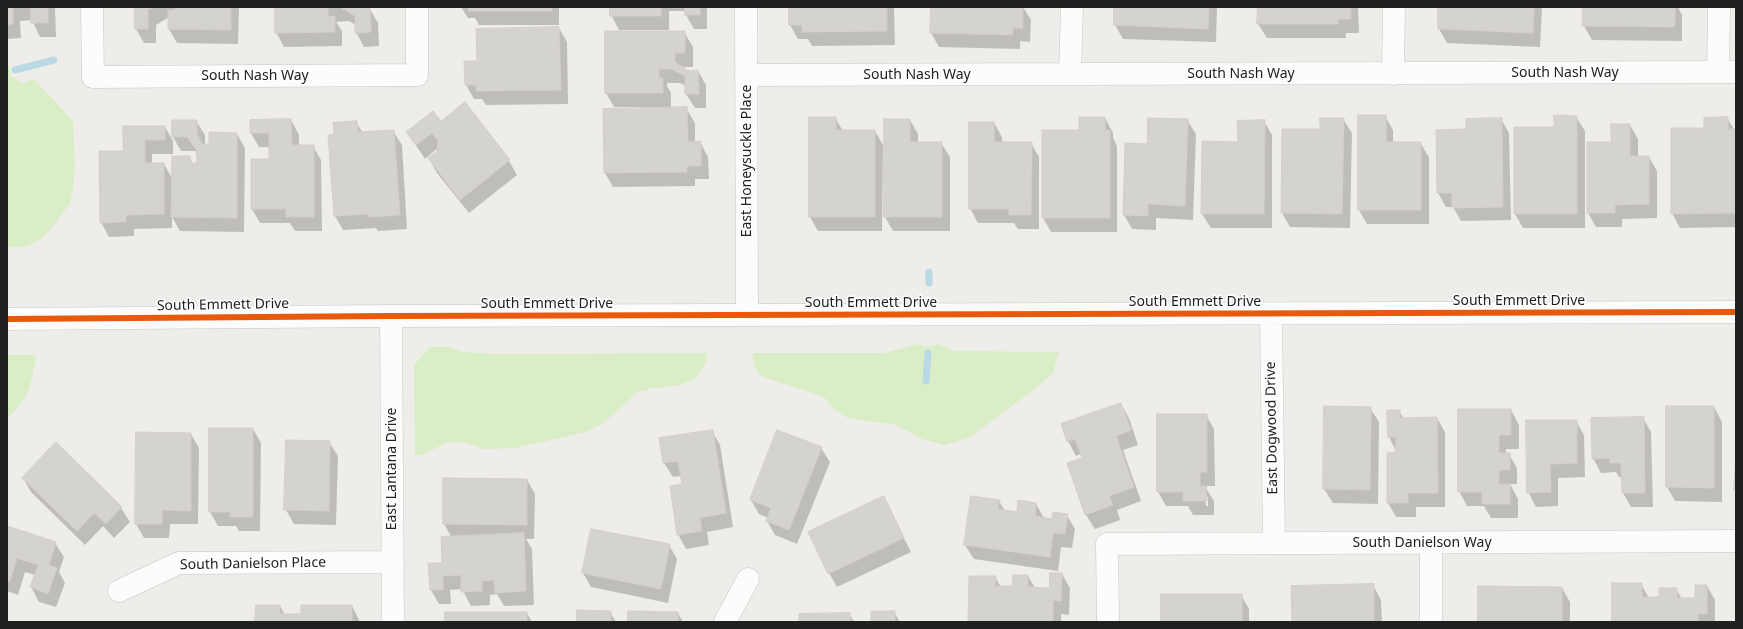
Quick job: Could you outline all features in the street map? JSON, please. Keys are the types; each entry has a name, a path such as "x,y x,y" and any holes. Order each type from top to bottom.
{"street":[{"name":"South Nash Way","path":"92,7 93,77 417,75 417,7"},
{"name":"East Honeysuckle Place","path":"746,7 747,315"},
{"path":"1070,74 1072,7"},
{"path":"1393,74 1394,7"},
{"path":"1719,7 1727,72"},
{"name":"South Nash Way","path":"746,75 1727,72"},
{"name":"South Emmett Drive","path":"7,319 391,316 1736,312"},
{"name":"East Dogwood Drive","path":"1271,314 1274,543"},
{"name":"East Lantana Drive","path":"391,316 393,622"},
{"name":"South Danielson Way","path":"1108,622 1107,544 1736,541"},
{"path":"1431,543 1431,622"},
{"name":"South Danielson Place","path":"119,591 179,564 393,562"},
{"path":"725,622 748,578"}],"green space":[{"path":"7,56 11,76 22,83 34,79 73,121 75,170 70,203 51,228 39,240 25,246 17,247 7,247"},
{"path":"918,344 925,347 939,344 953,351 1059,352 1053,373 1036,388 969,438 944,445 922,439 896,425 848,418 833,409 824,397 760,376 754,365 752,353 885,353"},
{"path":"430,347 448,347 463,352 498,354 708,353 705,364 694,380 676,386 654,388 638,392 602,424 586,432 515,448 484,449 463,442 446,443 420,456 415,454 414,365"},
{"path":"7,355 36,355 31,382 25,398 7,418"}],"building":[{"path":"7,7 13,7 13,24 7,25"},
{"path":"31,7 48,7 48,23 31,23"},
{"path":"135,7 154,7 148,10 148,29 135,29"},
{"path":"175,7 231,7 231,30 168,29 168,10 175,10"},
{"path":"275,7 340,7 328,8 328,17 335,16 335,32 275,33"},
{"path":"340,7 370,8 371,32 355,33 355,16"},
{"path":"469,7 552,7 552,11 469,11"},
{"path":"610,7 661,7 661,16 610,16"},
{"path":"685,7 700,7 700,15 685,15"},
{"path":"789,7 887,7 887,31 802,32 802,25 789,25"},
{"path":"931,7 1023,7 1023,28 1013,28 1012,35 930,33"},
{"path":"1114,7 1209,7 1208,29 1114,25"},
{"path":"1258,7 1351,7 1351,19 1338,19 1338,24 1257,24"},
{"path":"1438,7 1534,7 1533,33 1438,29"},
{"path":"1583,7 1675,7 1675,27 1583,26"},
{"path":"559,27 561,90 476,91 476,85 465,85 464,61 477,61 476,29"},
{"path":"605,31 685,31 685,53 675,53 675,62 689,71 698,70 699,94 685,94 685,76 671,69 659,69 659,78 663,78 663,93 605,93"},
{"path":"465,102 510,160 460,200 428,158 437,152 438,141 432,133 416,145 406,132 433,111 441,121"},
{"path":"687,107 688,142 701,141 701,166 687,166 687,172 604,173 603,109"},
{"path":"1358,115 1386,115 1386,142 1421,142 1421,210 1358,210"},
{"path":"1554,115 1577,116 1577,214 1514,214 1514,127 1554,127"},
{"path":"809,117 836,117 836,130 875,130 875,217 809,217"},
{"path":"1079,117 1105,117 1105,130 1110,130 1110,218 1042,218 1042,130 1079,130"},
{"path":"1728,117 1728,129 1736,129 1736,213 1671,214 1671,128 1704,128 1704,118"},
{"path":"1148,118 1188,119 1185,206 1148,204 1148,216 1123,215 1125,143 1147,144"},
{"path":"1320,118 1344,118 1342,214 1281,213 1282,129 1320,129"},
{"path":"1502,118 1503,207 1452,208 1452,193 1437,193 1436,130 1466,129 1466,119"},
{"path":"291,119 292,145 314,145 314,217 286,217 286,209 251,209 251,159 269,159 269,133 250,133 250,120"},
{"path":"884,119 910,119 910,142 942,142 942,217 884,217"},
{"path":"172,120 197,120 197,134 202,144 209,144 209,132 237,133 237,218 171,217 172,156 190,156 190,163 197,163 197,151 187,137 172,137"},
{"path":"1265,120 1264,214 1201,214 1202,141 1238,142 1237,121"},
{"path":"357,121 358,132 394,130 400,215 369,217 369,214 334,216 328,135 334,134 333,123"},
{"path":"969,122 994,122 994,142 1032,142 1031,215 1009,215 1009,209 969,209"},
{"path":"1611,124 1630,124 1630,156 1649,156 1649,204 1615,205 1615,213 1587,213 1587,142 1611,142"},
{"path":"123,126 165,126 165,140 145,140 145,163 164,163 164,214 126,215 126,222 100,223 99,151 123,151"},
{"path":"1121,403 1131,430 1116,436 1134,487 1109,496 1113,505 1085,515 1067,463 1082,458 1075,439 1067,442 1061,424"},
{"path":"1324,406 1371,407 1370,490 1323,489"},
{"path":"1666,406 1714,406 1714,488 1666,487"},
{"path":"1458,409 1511,409 1511,435 1499,435 1499,453 1510,453 1510,470 1499,470 1499,484 1510,484 1510,504 1482,504 1482,492 1458,492"},
{"path":"1387,410 1400,410 1400,418 1437,417 1438,493 1408,493 1408,503 1387,503 1387,453 1396,452 1396,437 1388,437"},
{"path":"1157,414 1207,414 1207,472 1200,472 1200,486 1206,486 1207,501 1183,501 1183,492 1157,492"},
{"path":"1644,417 1645,493 1622,493 1621,463 1610,463 1610,458 1592,459 1591,418"},
{"path":"1526,420 1577,420 1577,463 1550,464 1551,492 1527,493"},
{"path":"209,428 253,428 253,517 230,517 230,512 209,512"},
{"path":"713,430 726,513 700,518 702,531 677,535 670,486 682,484 678,461 663,463 659,438"},
{"path":"777,430 822,447 789,530 766,521 771,508 750,500"},
{"path":"136,432 191,433 191,511 162,510 162,524 135,524"},
{"path":"286,440 330,441 329,511 284,510"},
{"path":"56,442 122,507 106,524 94,513 77,531 22,478"},
{"path":"1736,457 1736,490 1734,490"},
{"path":"443,478 527,479 527,525 443,524"},
{"path":"884,496 904,538 828,574 808,532"},
{"path":"971,496 1000,500 998,509 1017,512 1018,500 1036,503 1035,516 1052,519 1053,512 1068,514 1065,534 1053,533 1050,557 964,545"},
{"path":"7,526 56,542 49,565 57,568 48,594 30,587 38,565 17,558 10,581 7,580"},
{"path":"591,529 670,544 661,589 582,573"},
{"path":"524,533 526,591 495,593 494,580 482,581 482,591 461,592 461,575 443,576 443,590 430,590 428,563 442,563 441,537"},
{"path":"1050,573 1062,573 1061,601 1053,600 1053,622 968,622 969,576 996,576 995,586 1012,586 1013,575 1028,575 1028,587 1049,588"},
{"path":"1612,583 1642,583 1642,597 1659,597 1659,588 1677,588 1677,598 1695,598 1695,585 1707,585 1707,614 1698,614 1698,622 1612,622"},
{"path":"1374,584 1374,622 1292,622 1291,586"},
{"path":"1478,586 1562,587 1562,622 1478,622"},
{"path":"1161,594 1242,594 1242,622 1161,622"},
{"path":"256,605 280,605 280,614 301,614 301,605 352,605 352,622 255,622"},
{"path":"577,610 611,611 611,622 577,622"},
{"path":"628,611 678,612 678,622 628,622"},
{"path":"895,611 895,622 871,622 871,612"},
{"path":"445,612 527,612 527,622 445,622"},
{"path":"850,613 850,622 799,622 799,614"}],"waterway":[{"path":"15,70 54,60"},
{"path":"929,272 929,283"},
{"path":"926,381 928,353"}],"cycle path":[{"path":"7,319 391,316 1736,312"}]}
